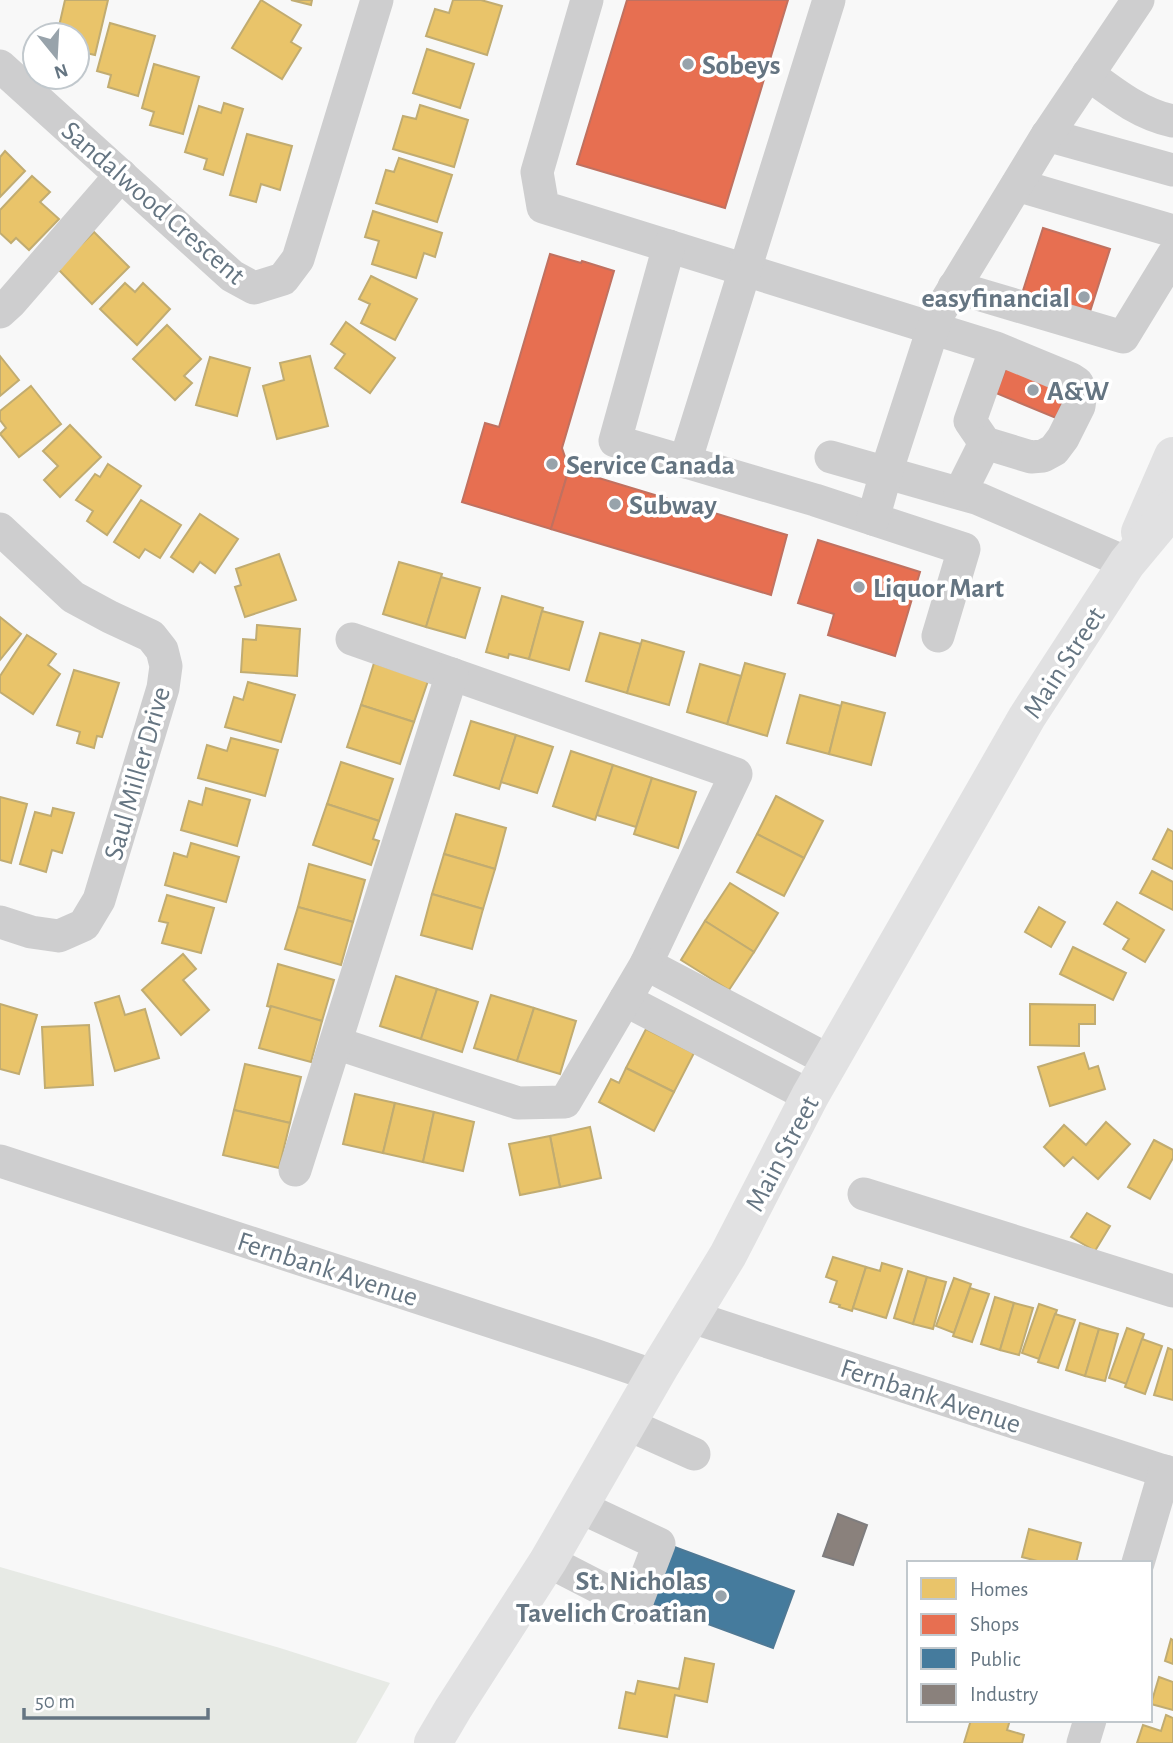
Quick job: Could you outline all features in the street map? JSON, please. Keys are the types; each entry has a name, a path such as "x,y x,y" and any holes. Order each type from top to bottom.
{"main road":[{"name":"Main Street","path":"1127,563 1173,456"},
{"name":"Main Street","path":"433,1743 548,1561 728,1255 810,1096 1027,718 1127,563 1173,508"}],"street":[{"name":"Sandalwood Crescent","path":"0,66 232,276 254,288 283,279 298,259 377,0"},
{"path":"587,0 537,172 543,207 996,348 1071,379 1081,391 1079,406 1063,438 1054,450 1043,456 1031,457 985,443 970,422 996,348"},
{"path":"685,462 829,0"},
{"path":"873,519 937,316 1047,135 1138,0"},
{"path":"1088,74 1130,104 1158,118 1173,121"},
{"path":"1047,135 1173,170"},
{"path":"0,312 121,175"},
{"path":"1017,185 1173,231"},
{"path":"669,246 615,441 815,500 964,548 938,636"},
{"path":"954,287 1124,337 1173,254"},
{"path":"960,493 985,443"},
{"path":"831,457 979,499 1127,563"},
{"name":"Saul Miller Drive","path":"0,529 73,597 151,636 163,650 166,666 163,688 99,900 84,925 59,936 31,932 0,922"},
{"path":"335,1043 518,1103 565,1102 646,964 736,774 352,639"},
{"path":"295,1170 452,674"},
{"path":"646,964 830,1061"},
{"path":"625,1000 810,1096"},
{"name":"Fernbank Avenue","path":"0,1161 655,1376"},
{"path":"864,1194 1173,1291"},
{"name":"Fernbank Avenue","path":"690,1316 1169,1473"},
{"path":"627,1424 694,1454"},
{"path":"1139,1561 1169,1473"},
{"path":"548,1561 635,1607 659,1544 580,1507"},
{"path":"1083,1743 1089,1722"}],"shaded area":[{"path":"0,1567 280,1648 390,1683 356,1743 0,1743"}],"building: Homes":[{"path":"65,0 108,0 95,55 91,54 91,21 60,21"},
{"path":"261,0 301,25 291,42 301,48 282,79 232,48"},
{"path":"291,0 312,0 311,5"},
{"path":"453,0 481,0 502,6 487,55 426,36 435,9 449,13"},
{"path":"110,23 155,36 138,96 108,87 111,75 97,71"},
{"path":"427,49 474,64 460,108 413,93"},
{"path":"154,64 199,77 183,134 150,125 154,112 142,108"},
{"path":"224,103 243,109 223,175 204,169 207,159 185,152 199,106 221,113"},
{"path":"420,105 468,120 454,167 393,149 403,116 416,119"},
{"path":"247,134 292,146 280,190 261,184 256,202 230,195"},
{"path":"5,151 25,171 0,197 0,157"},
{"path":"399,158 452,175 437,222 376,203 386,170 394,172"},
{"path":"32,176 50,192 40,202 59,219 29,250 16,238 11,243 0,233 0,210"},
{"path":"373,211 442,233 435,257 424,253 416,278 372,264 379,241 365,237"},
{"path":"94,232 129,267 92,304 57,268"},
{"path":"371,276 417,299 395,340 361,323 370,304 359,299"},
{"path":"125,283 135,292 143,283 170,309 137,345 100,309"},
{"path":"346,322 395,358 370,393 335,368 345,354 331,344"},
{"path":"167,325 201,359 184,376 192,383 175,400 133,359"},
{"path":"0,356 19,380 0,396"},
{"path":"310,356 328,426 277,439 263,386 284,380 280,363"},
{"path":"210,357 250,368 237,416 196,405"},
{"path":"31,386 61,424 19,457 0,434 6,428 0,420 0,411"},
{"path":"70,425 101,457 60,497 44,480 58,466 43,451"},
{"path":"108,464 141,486 107,535 87,521 93,511 76,500 95,474 100,477"},
{"path":"141,500 181,525 160,558 145,549 139,558 114,542"},
{"path":"200,514 238,539 215,573 200,562 193,572 171,557"},
{"path":"279,554 296,600 245,617 235,587 241,585 236,569"},
{"path":"399,562 442,574 426,627 383,614"},
{"path":"441,577 480,588 465,638 426,627"},
{"path":"502,596 543,608 529,659 509,654 508,658 486,652"},
{"path":"542,611 583,622 569,670 529,659"},
{"path":"0,617 21,634 0,660"},
{"path":"257,625 300,629 297,676 241,672 243,639 256,640"},
{"path":"600,633 641,644 627,693 586,681"},
{"path":"27,635 56,654 48,665 60,674 33,714 0,692 0,676"},
{"path":"642,640 684,652 669,705 627,693"},
{"path":"374,663 428,681 414,722 361,705"},
{"path":"745,663 785,674 767,736 727,724"},
{"path":"700,664 741,676 727,724 687,712"},
{"path":"74,670 119,683 102,737 97,736 94,748 77,743 80,732 57,725"},
{"path":"248,682 295,695 281,742 225,727 234,697 243,700"},
{"path":"800,695 841,706 829,754 787,743"},
{"path":"842,702 885,713 871,765 829,754"},
{"path":"361,705 414,722 400,764 347,747"},
{"path":"471,721 516,735 499,789 454,775"},
{"path":"516,735 553,747 537,793 501,782"},
{"path":"231,738 278,750 265,796 198,778 207,745 227,751"},
{"path":"571,751 613,765 595,820 553,806"},
{"path":"341,762 393,779 379,821 327,804"},
{"path":"613,765 652,778 636,827 597,815"},
{"path":"652,778 696,792 678,848 634,834"},
{"path":"206,788 250,800 237,846 181,830 189,801 202,805"},
{"path":"776,796 823,821 804,858 757,834"},
{"path":"0,797 27,804 11,863 0,860"},
{"path":"327,804 379,821 373,839 379,841 371,865 313,845"},
{"path":"53,808 74,813 62,853 52,850 46,872 20,864 35,812 51,816"},
{"path":"456,814 506,828 495,869 444,854"},
{"path":"1168,829 1173,832 1173,869 1153,859"},
{"path":"757,834 804,858 784,896 737,872"},
{"path":"191,843 239,857 226,902 165,885 174,853 187,857"},
{"path":"444,854 495,869 483,909 432,894"},
{"path":"309,864 365,880 353,922 298,907"},
{"path":"1152,871 1173,882 1173,910 1140,893"},
{"path":"730,883 778,913 754,952 705,921"},
{"path":"432,894 483,909 472,949 421,935"},
{"path":"167,895 214,908 201,953 162,943 168,923 159,921"},
{"path":"1117,902 1164,930 1145,962 1123,949 1129,939 1104,924"},
{"path":"298,907 353,922 341,965 285,949"},
{"path":"1039,907 1065,922 1051,947 1025,932"},
{"path":"705,921 754,952 729,990 681,960"},
{"path":"1073,947 1126,973 1113,1000 1060,974"},
{"path":"183,954 196,969 183,980 209,1010 181,1035 142,990"},
{"path":"278,964 334,980 322,1021 267,1006"},
{"path":"396,976 437,989 421,1039 380,1026"},
{"path":"437,989 478,1002 462,1052 421,1039"},
{"path":"491,995 534,1008 517,1061 474,1048"},
{"path":"119,996 125,1015 145,1009 159,1058 115,1071 95,1003"},
{"path":"0,1004 37,1015 19,1074 0,1069"},
{"path":"1030,1004 1095,1005 1095,1024 1079,1024 1079,1046 1030,1045"},
{"path":"271,1006 322,1021 311,1062 259,1048"},
{"path":"534,1008 576,1021 560,1074 517,1061"},
{"path":"89,1025 93,1085 45,1088 42,1027"},
{"path":"646,1029 694,1053 674,1092 626,1068"},
{"path":"1084,1053 1089,1069 1098,1066 1105,1089 1050,1106 1038,1067"},
{"path":"245,1064 301,1077 290,1123 234,1110"},
{"path":"626,1068 674,1092 654,1131 599,1102 611,1079 619,1083"},
{"path":"355,1094 395,1103 383,1153 343,1144"},
{"path":"395,1103 434,1112 423,1162 383,1153"},
{"path":"234,1110 290,1123 279,1168 223,1155"},
{"path":"434,1112 474,1122 463,1171 423,1162"},
{"path":"1106,1122 1130,1144 1098,1179 1073,1157 1064,1166 1044,1147 1064,1125 1086,1145"},
{"path":"590,1127 601,1178 560,1187 550,1136"},
{"path":"550,1136 560,1187 520,1195 509,1144"},
{"path":"1154,1140 1173,1150 1173,1158 1150,1199 1128,1187"},
{"path":"1087,1213 1110,1226 1095,1251 1071,1237"},
{"path":"833,1257 866,1267 852,1311 830,1302 837,1281 826,1277"},
{"path":"882,1263 902,1269 886,1318 853,1308 866,1267 880,1271"},
{"path":"908,1271 927,1277 913,1324 894,1318"},
{"path":"927,1277 946,1282 933,1329 913,1324"},
{"path":"954,1278 971,1284 954,1333 936,1326"},
{"path":"970,1288 989,1294 972,1342 953,1336"},
{"path":"995,1297 1014,1303 1000,1350 981,1344"},
{"path":"1014,1303 1033,1308 1019,1355 1000,1350"},
{"path":"1039,1304 1057,1310 1039,1359 1022,1353"},
{"path":"1055,1314 1075,1320 1058,1368 1038,1362"},
{"path":"1080,1323 1099,1329 1085,1376 1066,1370"},
{"path":"1127,1328 1144,1334 1127,1384 1109,1378"},
{"path":"1099,1329 1118,1334 1105,1381 1085,1376"},
{"path":"1142,1339 1162,1346 1145,1394 1125,1387"},
{"path":"1168,1348 1173,1350 1173,1400 1154,1395"},
{"path":"1029,1529 1081,1543 1076,1561 1037,1561 1022,1557"},
{"path":"1171,1639 1173,1640 1173,1664 1165,1661"},
{"path":"685,1658 714,1664 707,1702 675,1695 667,1737 619,1728 626,1692 635,1694 638,1681 679,1689"},
{"path":"1159,1677 1173,1682 1173,1710 1152,1704"},
{"path":"1166,1715 1173,1718 1173,1743 1137,1743 1143,1725 1161,1731"},
{"path":"970,1722 1009,1722 1007,1730 1024,1735 1022,1743 964,1743"}],"building: Shops":[{"name":"Sobeys","path":"627,0 788,0 725,208 577,164"},
{"path":"1043,228 1110,249 1087,321 1020,300"},
{"path":"550,254 614,271 562,448 569,469 551,529 462,502 485,423 499,427"},
{"name":"A&W","path":"1009,361 1069,386 1056,418 996,393"},
{"path":"569,469 787,535 771,595 551,529"},
{"name":"Liquor Mart","path":"818,540 920,572 895,656 828,635 834,614 798,603"}],"building: Public":[{"name":"St. Nicholas Tavelich Croatian","path":"669,1545 794,1591 773,1648 648,1602"}],"building: Industry":[{"path":"838,1514 867,1525 853,1565 823,1556"}],"place":[{"name":"Sobeys","path":"688,64"},
{"name":"easyfinancial","path":"1084,297"},
{"name":"A&W","path":"1033,390"},
{"name":"Service Canada","path":"552,464"},
{"name":"Subway","path":"615,504"},
{"name":"Liquor Mart","path":"859,587"},
{"name":"St. Nicholas Tavelich Croatian","path":"721,1596"}]}
